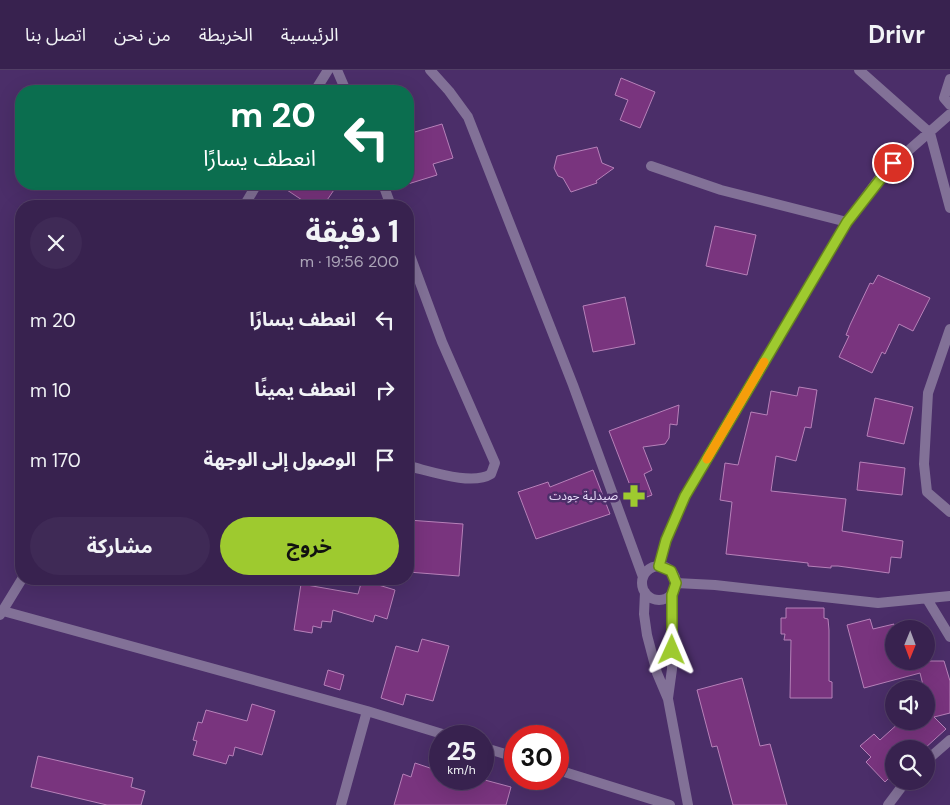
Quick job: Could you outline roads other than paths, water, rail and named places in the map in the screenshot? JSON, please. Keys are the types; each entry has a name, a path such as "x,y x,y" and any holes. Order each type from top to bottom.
{"street":[{"path":"319,85 328,70"},
{"path":"337,70 343,85"},
{"path":"430,70 449,91 468,117 573,385 643,577 642,584 645,592 644,614 648,635 657,673 668,699 688,805"},
{"path":"859,70 930,133 950,208"},
{"path":"950,79 944,98 950,105"},
{"path":"659,566 666,540 685,496 847,222 884,172 902,154 930,133 950,114"},
{"path":"651,166 721,190 847,222"},
{"path":"414,266 442,342 494,463 492,474 483,480 468,479 414,467"},
{"path":"950,329 928,394 924,478 927,492 950,512"},
{"path":"643,577 652,567 659,566 671,571 676,583 672,595 672,669 668,699"},
{"path":"676,583 714,585 878,603 950,596"},
{"path":"18,585 2,613 368,711 429,730"},
{"path":"645,592 653,599 660,600 672,595"},
{"path":"927,599 950,637"},
{"path":"341,805 368,711"},
{"path":"935,753 950,740"},
{"path":"569,773 670,805"},
{"path":"888,805 899,790"}],"place":[{"name":"صيدلية جودت","path":"634,496"}]}
